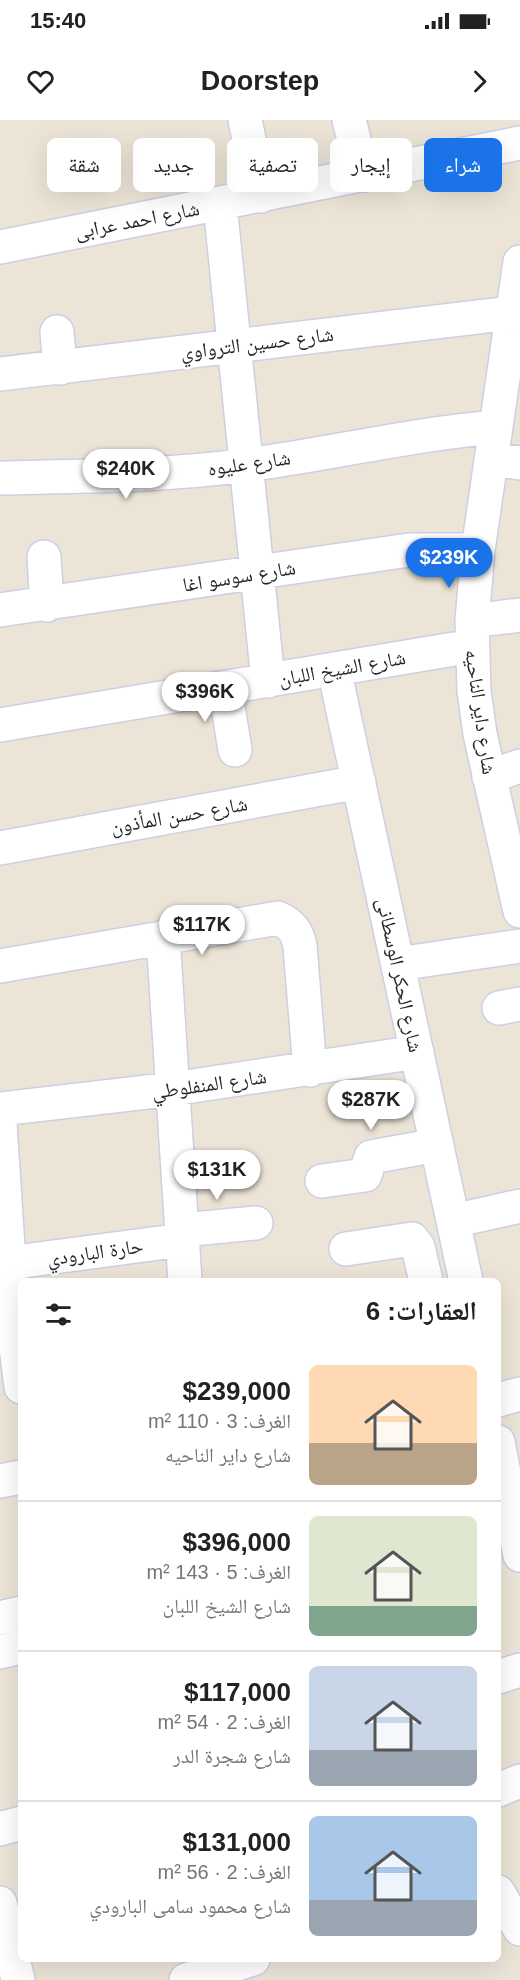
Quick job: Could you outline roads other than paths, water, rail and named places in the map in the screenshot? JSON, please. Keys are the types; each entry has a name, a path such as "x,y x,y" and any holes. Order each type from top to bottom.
{"street":[{"path":"245,120 261,196"},
{"path":"350,120 354,138"},
{"name":"شارع احمد عرابى","path":"412,165 520,143"},
{"name":"شارع احمد عرابى","path":"0,247 330,182"},
{"path":"220,204 268,681"},
{"name":"شارع داير الناحيه","path":"519,905 489,777 476,702 472,634 478,550 502,449 511,390 520,262"},
{"name":"شارع حسين الترواوي","path":"0,374 517,311"},
{"path":"57,332 60,368"},
{"name":"شارع عليوه","path":"0,478 145,474 247,465 427,434 502,449"},
{"name":"شارع سوسو اغا","path":"0,610 47,605 409,550 478,550"},
{"path":"44,557 47,605"},
{"name":"شارع الشيخ اللبان","path":"0,725 334,669 472,634 520,615"},
{"name":"شارع الحكر الوسطانى","path":"334,669 465,1278"},
{"path":"225,688 235,750"},
{"path":"489,777 520,766"},
{"name":"شارع حسن المأذون","path":"0,848 359,782"},
{"path":"0,966 278,918 290,924 297,933 300,946 310,1070"},
{"path":"163,937 185,1278"},
{"path":"398,964 520,946"},
{"name":"شارع المنفلوطي","path":"0,1109 173,1089 417,1052"},
{"path":"0,1124 2,1187 18,1358"},
{"path":"322,1181 365,1175 371,1157 437,1145"},
{"path":"453,1221 520,1206"},
{"name":"حارة البارودي","path":"8,1263 256,1223"},
{"path":"345,1249 412,1239 418,1247 425,1278"},
{"path":"501,1399 520,1394"},
{"path":"501,1462 513,1541"},
{"path":"0,1481 18,1477"},
{"path":"0,1618 18,1614"},
{"path":"0,1652 18,1648"},
{"path":"501,1676 520,1670"},
{"path":"501,1789 520,1781"},
{"path":"0,1828 18,1824"},
{"path":"0,1903 18,1980"},
{"path":"189,1974 239,1962"}]}
